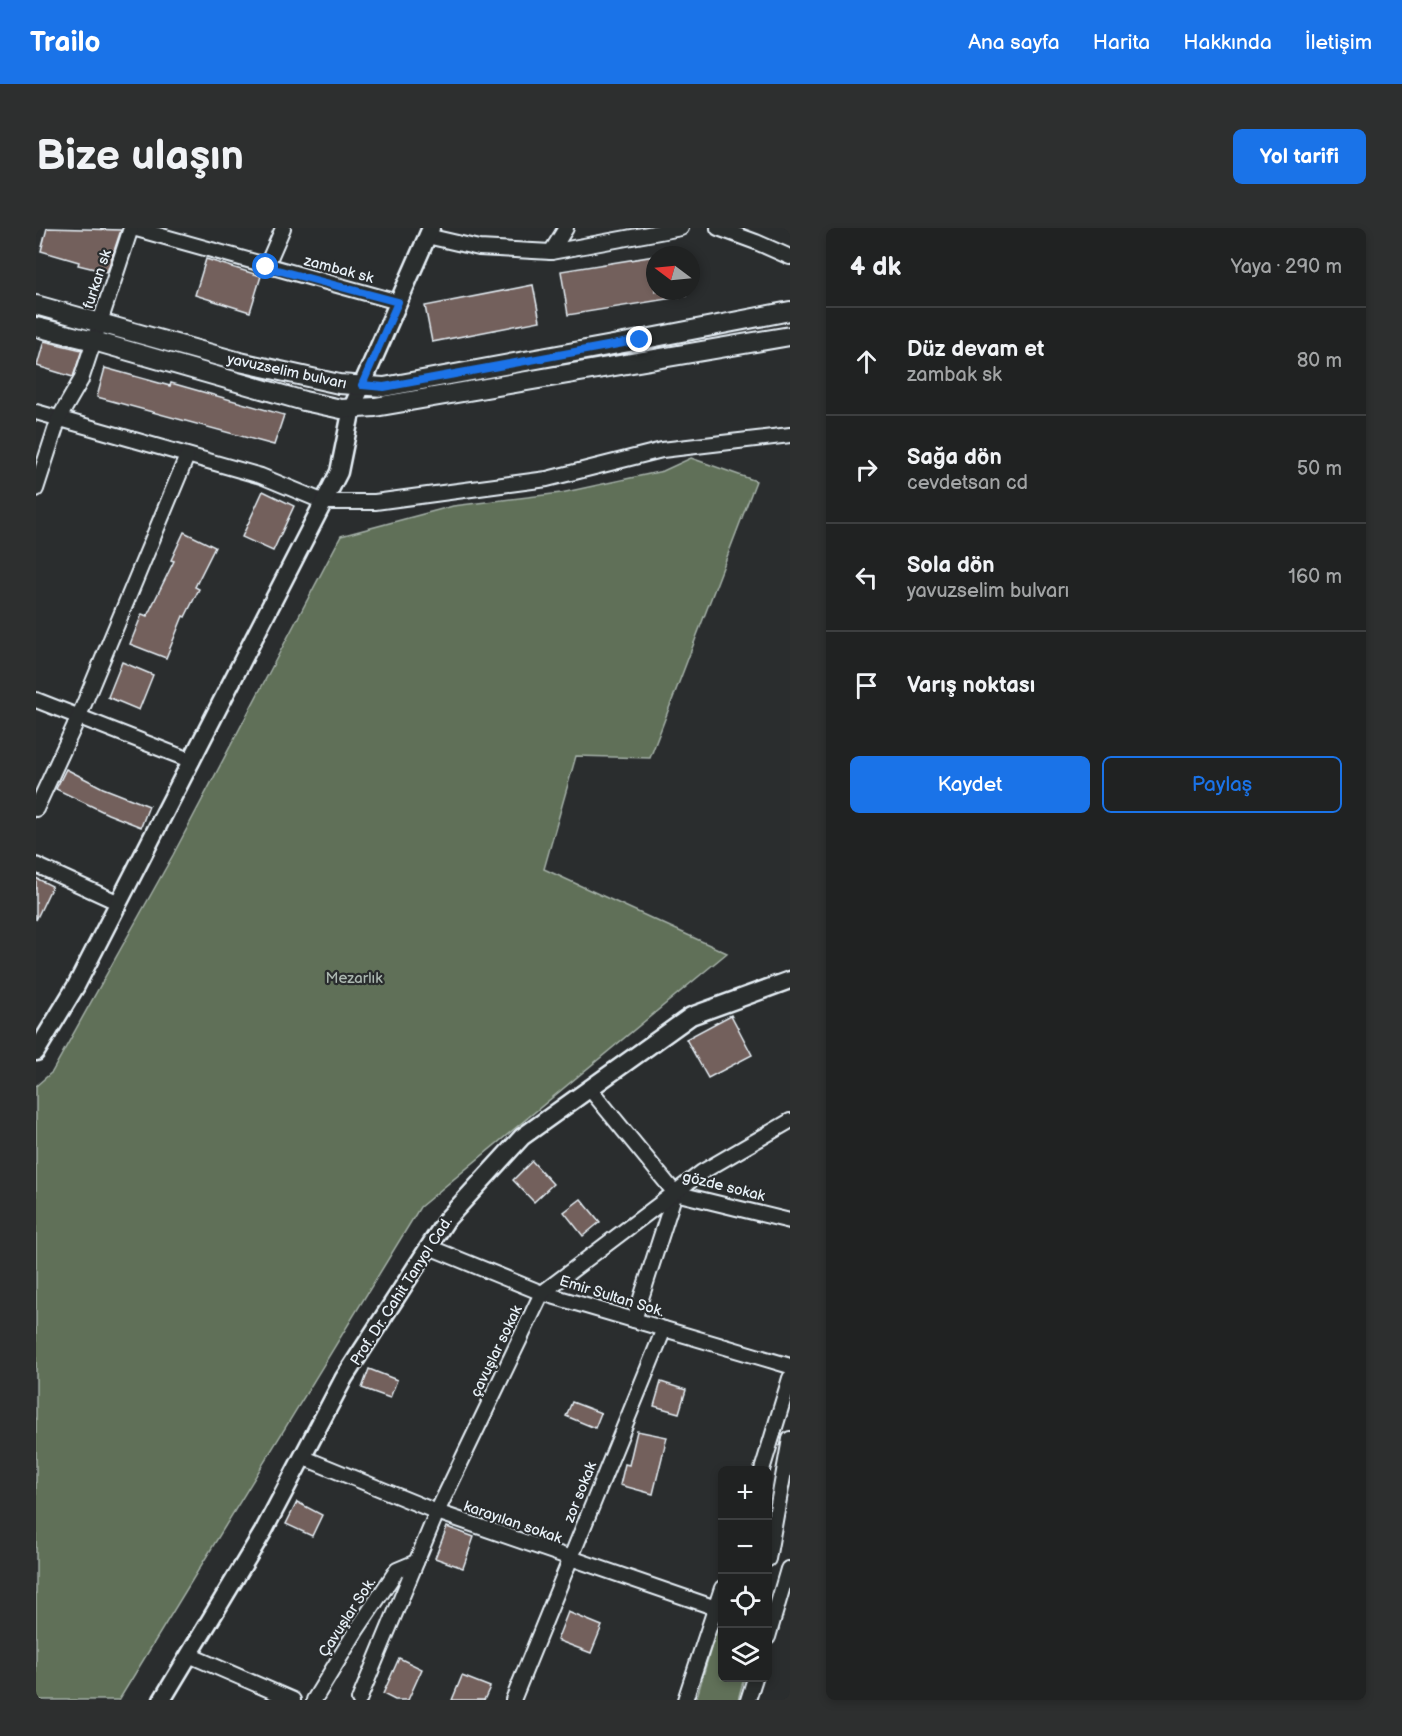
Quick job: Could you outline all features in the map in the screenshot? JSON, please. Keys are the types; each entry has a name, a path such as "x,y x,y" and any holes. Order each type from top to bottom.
{"main road":[{"name":"yavuzselim bulvarı","path":"36,305 240,362 339,384 384,387 790,311"},
{"path":"36,327 94,341 304,401 341,409 408,401 790,336"}],"street":[{"name":"zambak sk","path":"132,228 398,302"},
{"name":"furkan sk","path":"36,489 59,418 81,380 132,228"},
{"path":"266,267 283,228"},
{"path":"551,252 566,228"},
{"path":"37,1047 76,986 339,472 352,408 429,232 479,249 551,252 681,228"},
{"path":"718,228 790,257"},
{"path":"36,412 261,476 324,502 375,502 547,479 662,450 790,435"},
{"path":"36,809 79,716 187,456"},
{"path":"36,700 192,761"},
{"path":"36,865 119,903"},
{"name":"Prof. Dr. Cahit Tanyol Cad.","path":"162,1700 263,1532 344,1378 447,1219 522,1137 691,1016 790,980"},
{"name":"gözde sokak","path":"590,1089 675,1193 790,1221"},
{"name":"çavuşlar sokak","path":"359,1700 437,1512 542,1293 702,1172 790,1121"},
{"path":"634,1320 675,1193"},
{"name":"Emir Sultan Sok.","path":"429,1246 542,1293 790,1366"},
{"name":"zor sokak","path":"513,1700 664,1329"},
{"path":"763,1466 790,1378"},
{"path":"772,1537 790,1439"},
{"name":"karayılan sokak","path":"302,1457 437,1512 716,1608"},
{"name":"Çavuşlar Sok.","path":"314,1700 397,1570 416,1562"},
{"path":"771,1628 789,1570 772,1565"},
{"path":"685,1700 718,1602"},
{"path":"189,1655 293,1700"},
{"path":"748,1700 753,1682"}],"green space":[{"name":"Mezarlık","path":"691,458 756,481 650,758 576,756 544,869 727,953 420,1207 119,1700 36,1700 36,1086 52,1072 173,855 341,536 453,506 561,493 663,471"},
{"path":"718,1624 718,1682 743,1682 738,1700 696,1700"}],"building":[{"path":"47,228 121,230 107,272 78,265 79,262 41,251"},
{"path":"646,257 646,300 661,300 568,315 561,271"},
{"path":"206,259 261,276 250,312 195,295"},
{"path":"533,285 540,321 432,342 425,306"},
{"path":"44,341 82,350 73,377 37,366"},
{"path":"105,368 170,386 171,383 284,415 274,445 97,397"},
{"path":"263,491 294,506 273,551 242,537"},
{"path":"184,532 215,547 195,587 199,589 185,617 183,616 166,658 130,644 142,614 147,616 174,561 171,560"},
{"path":"122,662 153,675 139,710 108,697"},
{"path":"66,769 103,788 149,806 141,827 56,789"},
{"path":"36,878 52,886 36,920"},
{"path":"731,1015 752,1055 708,1078 686,1039"},
{"path":"532,1161 553,1184 534,1202 513,1180"},
{"path":"581,1199 600,1222 583,1236 564,1212"},
{"path":"369,1369 397,1380 390,1398 362,1388"},
{"path":"661,1382 686,1390 679,1413 654,1406"},
{"path":"572,1402 601,1413 595,1428 566,1416"},
{"path":"637,1431 667,1437 653,1494 620,1485 625,1464 629,1465"},
{"path":"297,1502 322,1515 312,1536 286,1524"},
{"path":"447,1527 474,1537 463,1568 435,1558"},
{"path":"568,1612 602,1626 591,1653 557,1640"},
{"path":"399,1658 422,1669 408,1700 395,1700 383,1694"},
{"path":"462,1676 490,1687 484,1700 452,1700"}],"route":[{"path":"266,267 398,302 362,385 384,387 640,340"}]}
